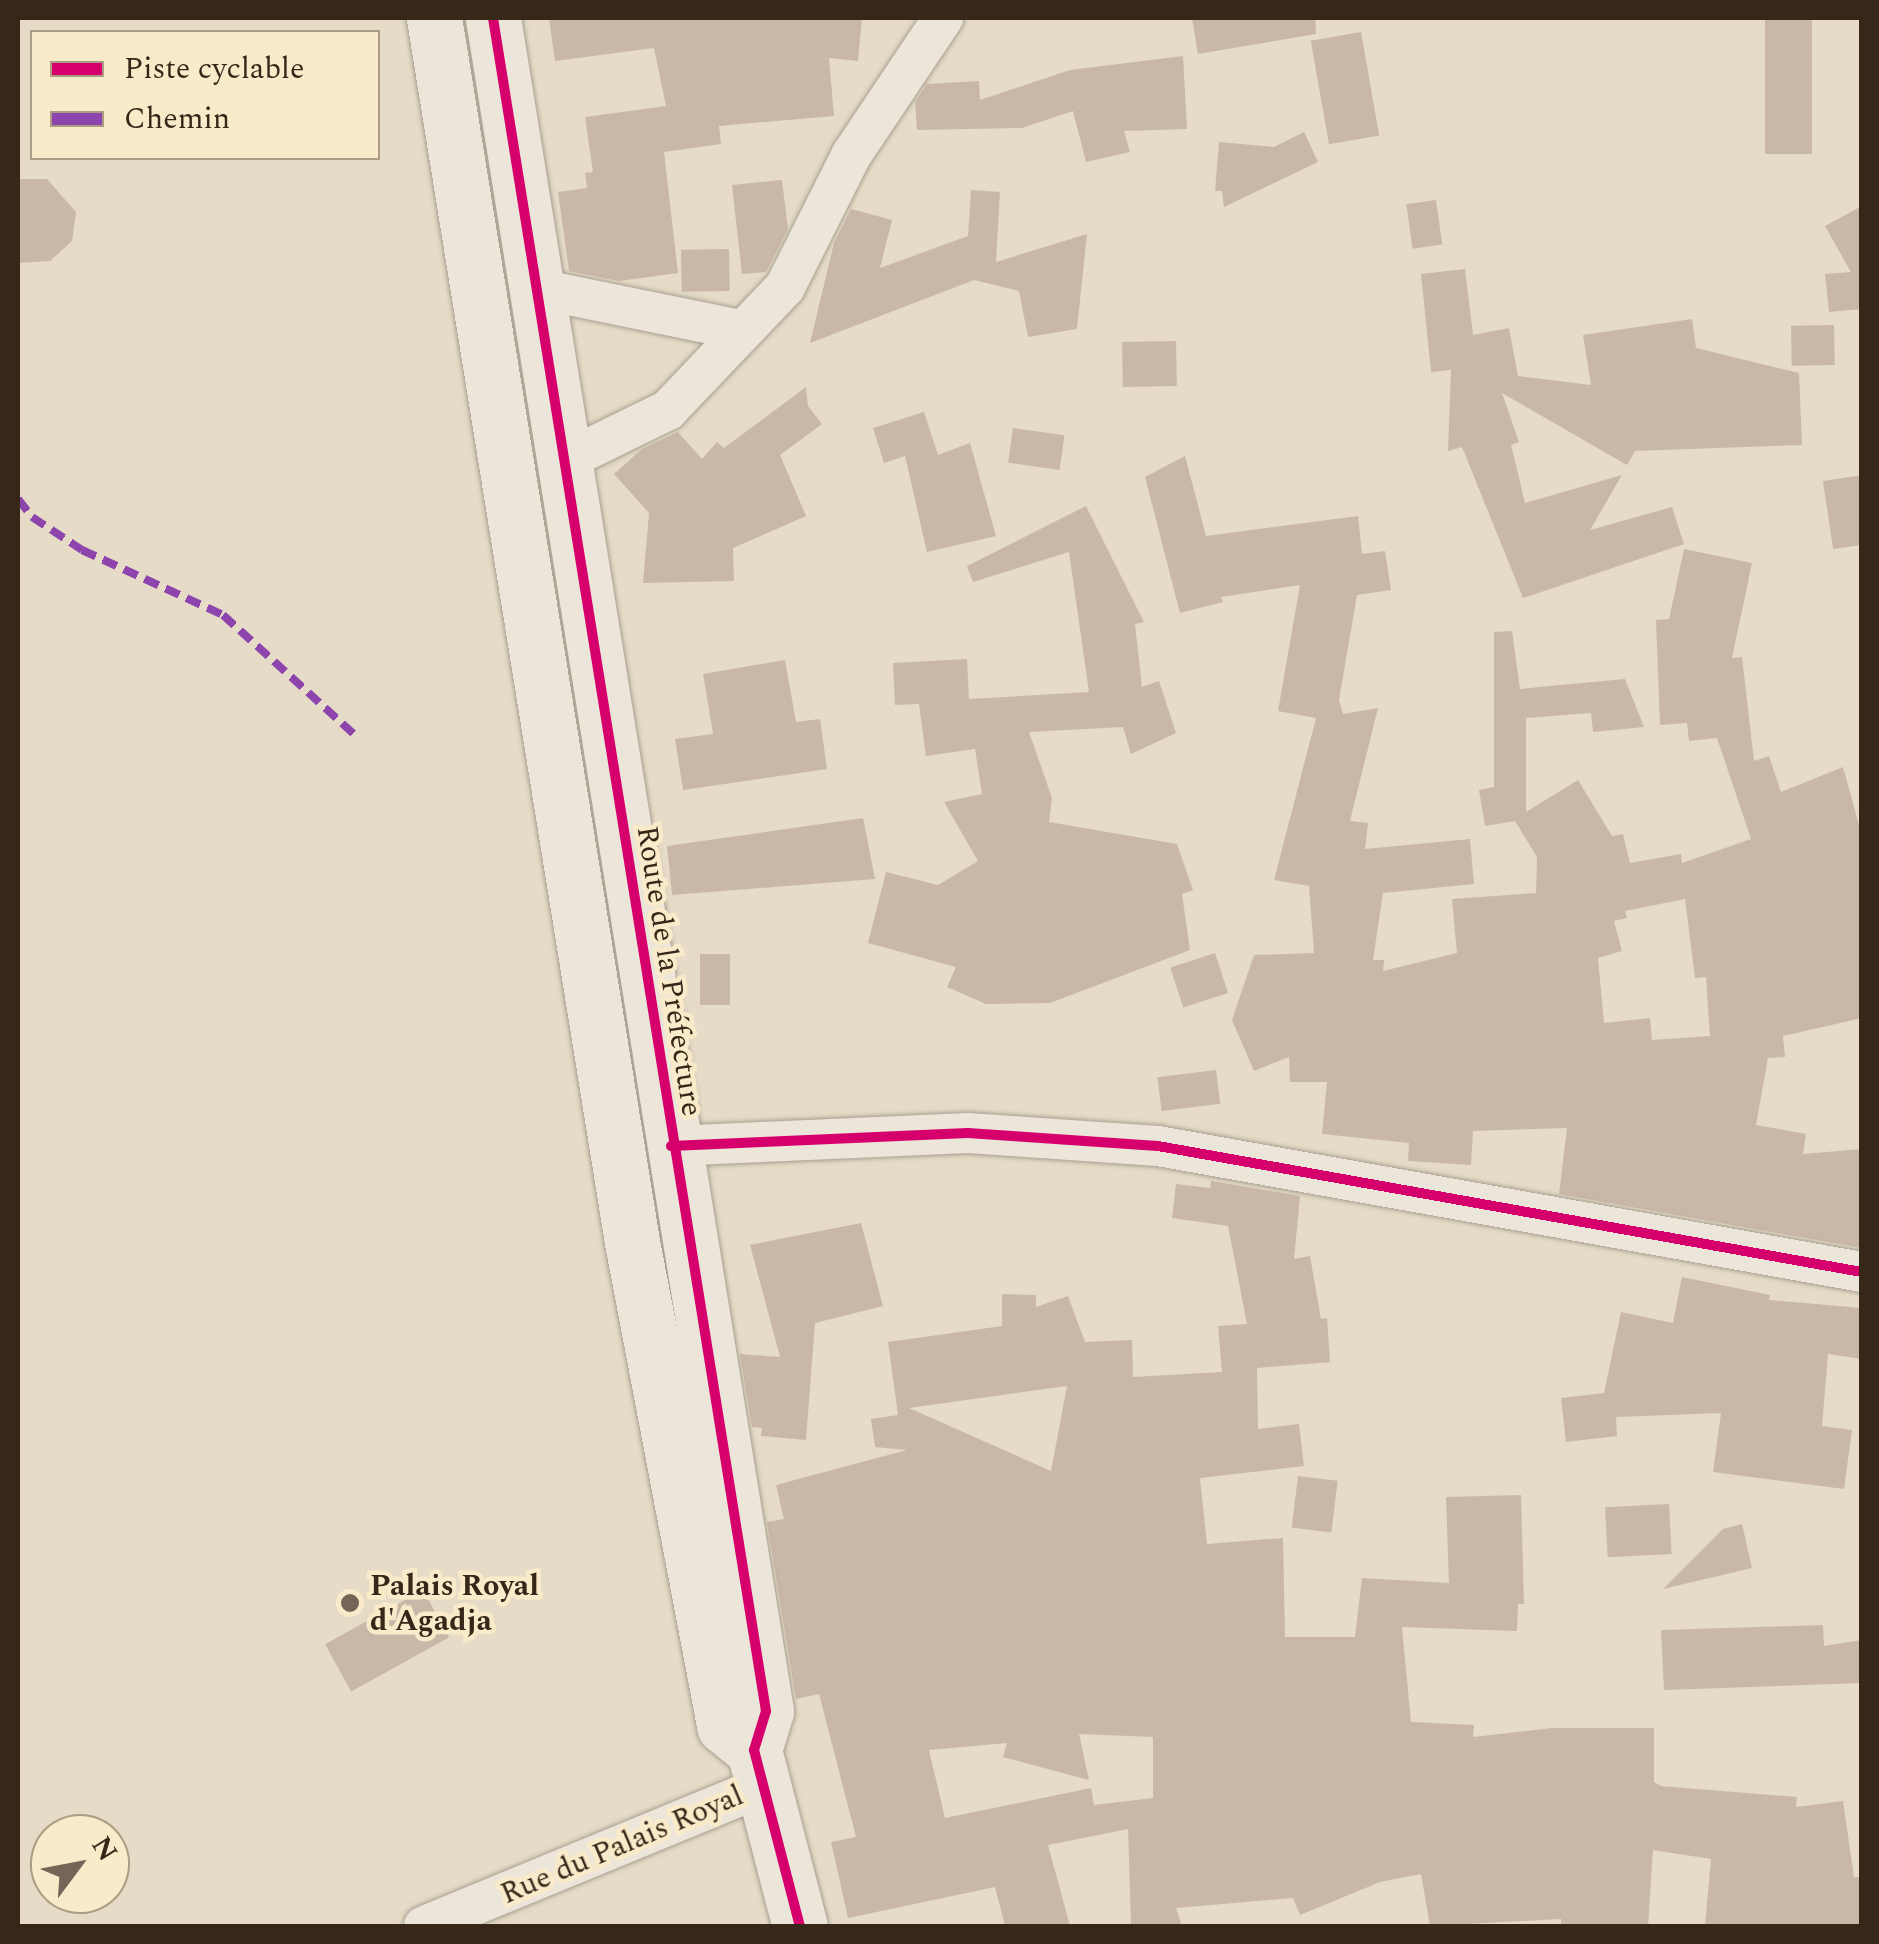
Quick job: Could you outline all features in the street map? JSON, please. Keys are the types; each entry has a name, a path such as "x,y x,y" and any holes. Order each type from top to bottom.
{"street":[{"name":"Route de la Préfecture","path":"434,18 632,1242 724,1726 759,1768"},
{"name":"Route de la Préfecture","path":"493,18 766,1711 759,1768 800,1926"},
{"path":"562,462 668,410 708,374 740,330 785,286 852,154 944,18"},
{"path":"534,288 740,330"},
{"path":"672,1146 968,1133 1158,1146 1862,1272"},
{"name":"Rue du Palais Royal","path":"424,1926 759,1768"}],"building":[{"path":"549,18 862,18 858,61 829,58 834,116 719,126 721,144 664,152 678,273 619,281 569,271 558,192 587,188 585,173 593,172 585,117 666,106 654,48 555,61"},
{"path":"1192,18 1315,18 1316,34 1198,54"},
{"path":"1765,18 1812,18 1812,154 1765,154"},
{"path":"1361,32 1379,135 1329,144 1311,41"},
{"path":"1183,56 1187,129 1124,131 1130,152 1086,162 1073,111 1022,128 917,130 915,102 927,84 979,81 980,100 1070,70"},
{"path":"1304,132 1318,162 1224,207 1222,191 1215,191 1219,142 1274,147"},
{"path":"18,179 47,179 76,212 72,241 50,261 18,263"},
{"path":"782,180 788,229 766,272 742,274 732,185"},
{"path":"971,190 1000,192 996,262 1087,234 1077,329 1028,337 1019,291 974,280 810,343 834,243 851,209 892,220 880,268 968,236"},
{"path":"1436,200 1442,245 1413,249 1406,204"},
{"path":"1862,206 1862,309 1829,312 1825,274 1851,272 1825,226"},
{"path":"729,249 730,291 682,292 681,250"},
{"path":"1465,269 1473,335 1509,328 1518,376 1591,385 1583,335 1692,319 1696,348 1799,373 1802,445 1635,451 1627,465 1502,393 1519,442 1511,445 1525,503 1622,475 1590,530 1672,507 1684,544 1523,598 1462,447 1448,451 1451,370 1431,372 1421,274"},
{"path":"1834,325 1835,365 1792,366 1791,326"},
{"path":"1176,341 1177,386 1123,387 1122,342"},
{"path":"806,387 808,406 822,424 780,455 806,516 733,548 734,581 643,583 649,513 614,474 642,449 678,432 702,459 717,442 724,448"},
{"path":"924,412 938,455 970,443 996,536 927,552 905,456 884,463 873,428"},
{"path":"1013,428 1064,435 1060,470 1008,463"},
{"path":"1185,456 1206,536 1358,516 1362,554 1385,551 1391,590 1357,595 1339,700 1343,714 1378,708 1350,821 1368,823 1365,849 1470,839 1474,884 1383,893 1373,960 1384,960 1383,971 1457,953 1452,899 1536,893 1537,857 1515,821 1485,826 1479,790 1494,787 1494,632 1512,631 1520,689 1625,679 1644,727 1593,732 1591,713 1526,718 1526,812 1578,780 1612,836 1623,834 1630,863 1681,854 1682,863 1751,839 1717,738 1689,741 1687,723 1660,725 1656,620 1669,619 1684,549 1752,563 1732,658 1742,657 1754,761 1769,756 1781,792 1843,767 1862,836 1862,1018 1783,1036 1785,1057 1768,1058 1756,1125 1806,1134 1803,1154 1862,1149 1862,1248 1559,1194 1567,1128 1473,1131 1471,1165 1408,1161 1409,1143 1322,1134 1327,1082 1290,1082 1289,1057 1254,1071 1232,1020 1254,955 1314,953 1309,886 1274,880 1316,718 1278,711 1300,585 1221,597 1223,602 1180,613 1145,477","holes":["1685,899 1695,978 1706,977 1710,1036 1652,1040 1650,1018 1604,1023 1598,958 1622,951 1614,921 1627,918 1625,911"]},
{"path":"1862,475 1862,545 1833,549 1823,481"},
{"path":"1086,506 1144,622 1135,624 1142,687 1159,681 1176,733 1131,754 1123,727 1029,732 1052,798 1049,822 1177,844 1193,890 1182,894 1190,950 1050,1003 986,1004 947,987 956,967 868,943 886,872 938,885 978,861 944,802 982,794 975,749 926,756 919,704 895,705 893,663 967,659 969,699 1089,692 1069,552 973,582 967,566"},
{"path":"785,660 796,722 820,719 827,769 683,790 675,739 713,734 703,674"},
{"path":"863,818 875,879 672,895 667,846"},
{"path":"1215,953 1228,993 1183,1007 1170,968"},
{"path":"700,954 730,954 730,1005 700,1005"},
{"path":"1216,1070 1220,1104 1162,1111 1157,1077"},
{"path":"1211,1181 1300,1196 1294,1259 1310,1256 1321,1319 1327,1318 1330,1362 1257,1368 1258,1429 1299,1424 1304,1466 1200,1478 1207,1544 1283,1538 1285,1637 1355,1637 1362,1578 1449,1583 1446,1497 1521,1495 1524,1604 1518,1604 1517,1631 1402,1627 1411,1722 1474,1725 1473,1737 1552,1728 1654,1728 1654,1782 1661,1786 1797,1797 1796,1807 1843,1801 1854,1877 1862,1877 1862,1926 1705,1926 1711,1859 1653,1850 1648,1926 1561,1926 1561,1919 1430,1926 1421,1874 1380,1882 1300,1915 1293,1898 1176,1908 1182,1926 1131,1926 1128,1829 1048,1845 1070,1926 1005,1926 995,1887 848,1918 831,1842 856,1837 819,1694 796,1699 767,1522 784,1519 776,1485 907,1450 875,1447 871,1419 898,1415 888,1342 1002,1326 1002,1294 1036,1295 1036,1307 1068,1296 1085,1342 1132,1340 1133,1377 1222,1372 1218,1326 1247,1324 1228,1226 1172,1218 1176,1184 1210,1188","holes":["1067,1386 1051,1471 909,1408","1079,1734 1153,1737 1153,1798 1094,1805 1091,1788 945,1818 929,1750 1007,1743 1003,1757 1089,1780"]},
{"path":"861,1223 883,1306 815,1323 806,1440 761,1436 762,1428 752,1427 740,1354 780,1357 750,1245"},
{"path":"1682,1277 1770,1295 1769,1300 1862,1308 1862,1359 1828,1354 1822,1426 1852,1430 1844,1489 1713,1472 1721,1413 1616,1417 1617,1436 1566,1442 1561,1398 1604,1393 1621,1312 1673,1323"},
{"path":"1298,1476 1338,1481 1331,1532 1292,1528"},
{"path":"1669,1504 1672,1554 1608,1557 1605,1507"},
{"path":"1742,1524 1752,1568 1663,1589 1723,1529"},
{"path":"423,1590 449,1637 351,1692 325,1644"},
{"path":"1823,1625 1824,1646 1862,1640 1862,1683 1664,1690 1661,1630"}],"marked path":[{"path":"18,499 32,517 82,550 223,615 354,734"}],"cycle path":[{"path":"493,18 766,1711 754,1750 800,1926"},
{"path":"671,1146 968,1133 1158,1146 1862,1272"}],"place":[{"name":"Palais Royal d'Agadja","path":"350,1603"}]}
